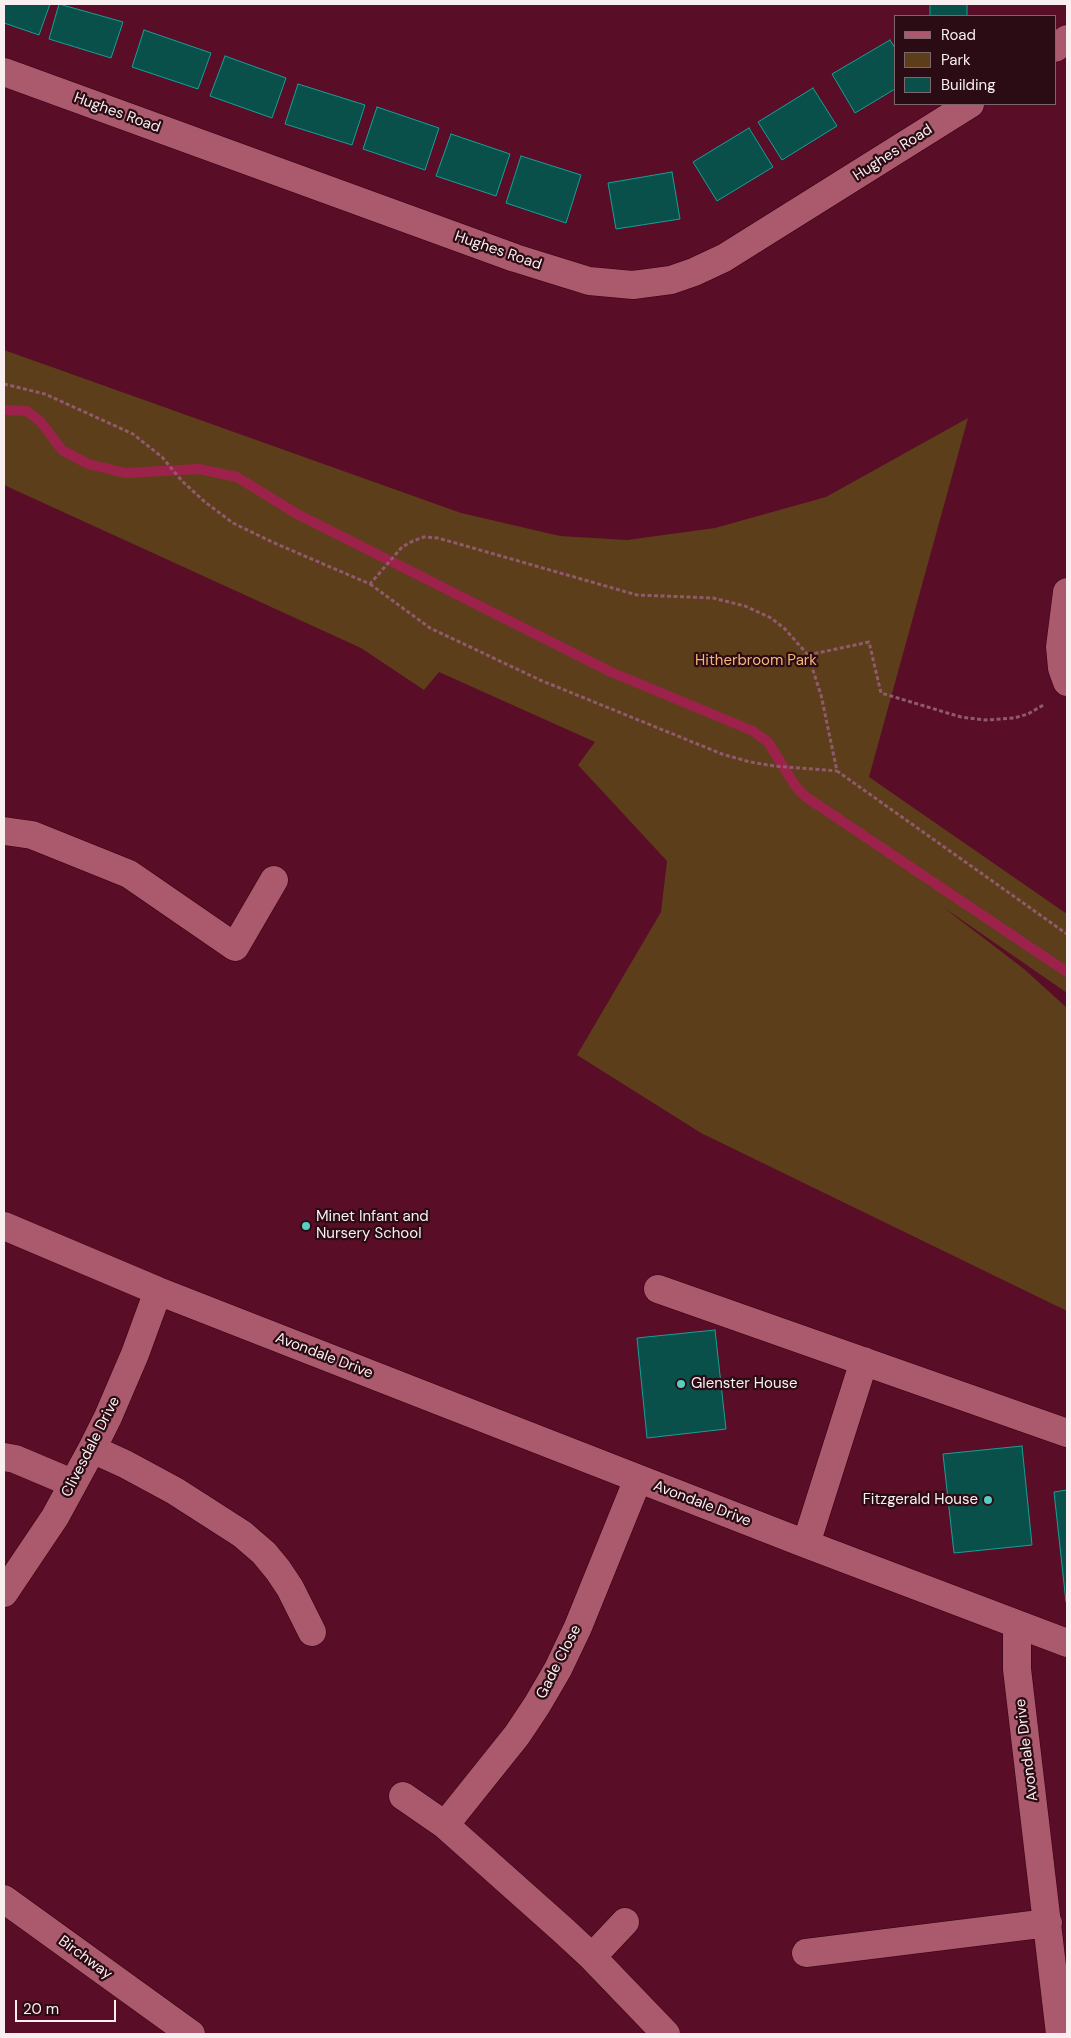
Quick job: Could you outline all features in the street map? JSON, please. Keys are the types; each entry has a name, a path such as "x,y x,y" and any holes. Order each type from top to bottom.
{"street":[{"path":"1056,47 1067,39"},
{"name":"Hughes Road","path":"4,72 516,258 590,281 633,285 670,280 694,272 724,258 968,105"},
{"path":"1067,592 1060,647 1062,668 1067,682"},
{"path":"4,831 32,835 128,874 235,947 274,880"},
{"name":"Avondale Drive","path":"4,1226 158,1291 638,1479 1017,1624 1017,1668 1048,1923 1062,1990 1060,2034"},
{"path":"658,1289 1067,1433"},
{"name":"Clivesdale Drive","path":"4,1593 49,1526 92,1449 135,1354 158,1291"},
{"path":"806,1544 864,1361"},
{"path":"92,1449 125,1464 175,1491 242,1534 264,1553 278,1570 290,1588 312,1632"},
{"path":"4,1457 15,1459 72,1483"},
{"name":"Gade Close","path":"445,1825 516,1735 537,1705 558,1668 578,1627 638,1479"},
{"path":"1017,1624 1067,1643"},
{"path":"403,1796 445,1825 592,1956 666,2034"},
{"name":"Birchway","path":"4,1899 192,2034"},
{"path":"592,1956 625,1922"},
{"path":"806,1953 1048,1923"}],"path":[{"path":"4,384 45,394 133,434 166,462 182,481 205,502 233,523 370,584 430,628 540,680 722,754 774,766 837,771 1067,934"},
{"path":"370,584 402,547 424,537 438,538 637,595 713,598 745,606 771,618 786,629 808,655 821,695 837,771"},
{"path":"808,655 869,642 881,693 961,717 985,720 1014,718 1028,714 1046,703"}],"green space":[{"name":"Hitherbroom Park","path":"4,350 461,513 560,536 627,540 715,528 826,497 968,418 869,777 1067,914 1067,993 943,907 1024,969 1067,1008 1067,1311 701,1133 577,1055 661,912 667,861 578,765 595,742 439,672 424,690 361,648 4,485"}],"building":[{"path":"4,4 50,4 39,35 4,23"},
{"path":"59,4 123,22 111,58 49,39"},
{"path":"930,4 967,4 967,15 930,15"},
{"path":"144,30 211,53 198,89 132,67"},
{"path":"890,40 894,46 894,90 855,113 832,74"},
{"path":"225,56 286,78 272,118 210,96"},
{"path":"298,84 365,105 352,145 285,124"},
{"path":"813,88 837,126 782,160 758,122"},
{"path":"377,107 439,128 425,170 363,149"},
{"path":"749,128 773,167 717,201 693,162"},
{"path":"451,134 510,154 496,196 436,176"},
{"path":"521,156 581,175 566,223 506,203"},
{"path":"672,172 680,219 616,229 608,183"},
{"name":"Glenster House","path":"715,1330 726,1429 647,1438 637,1338"},
{"name":"Fitzgerald House","path":"1022,1446 1032,1545 954,1553 943,1454"},
{"path":"1067,1490 1067,1602 1066,1602 1054,1492"}],"waterway":[{"path":"4,410 27,411 40,421 62,450 88,464 125,473 199,469 237,477 297,514 611,672 753,731 768,742 796,787 806,797 1067,972"}],"place":[{"name":"Minet Infant and Nursery School","path":"306,1226"},
{"name":"Glenster House","path":"681,1384"},
{"name":"Fitzgerald House","path":"988,1500"}]}
